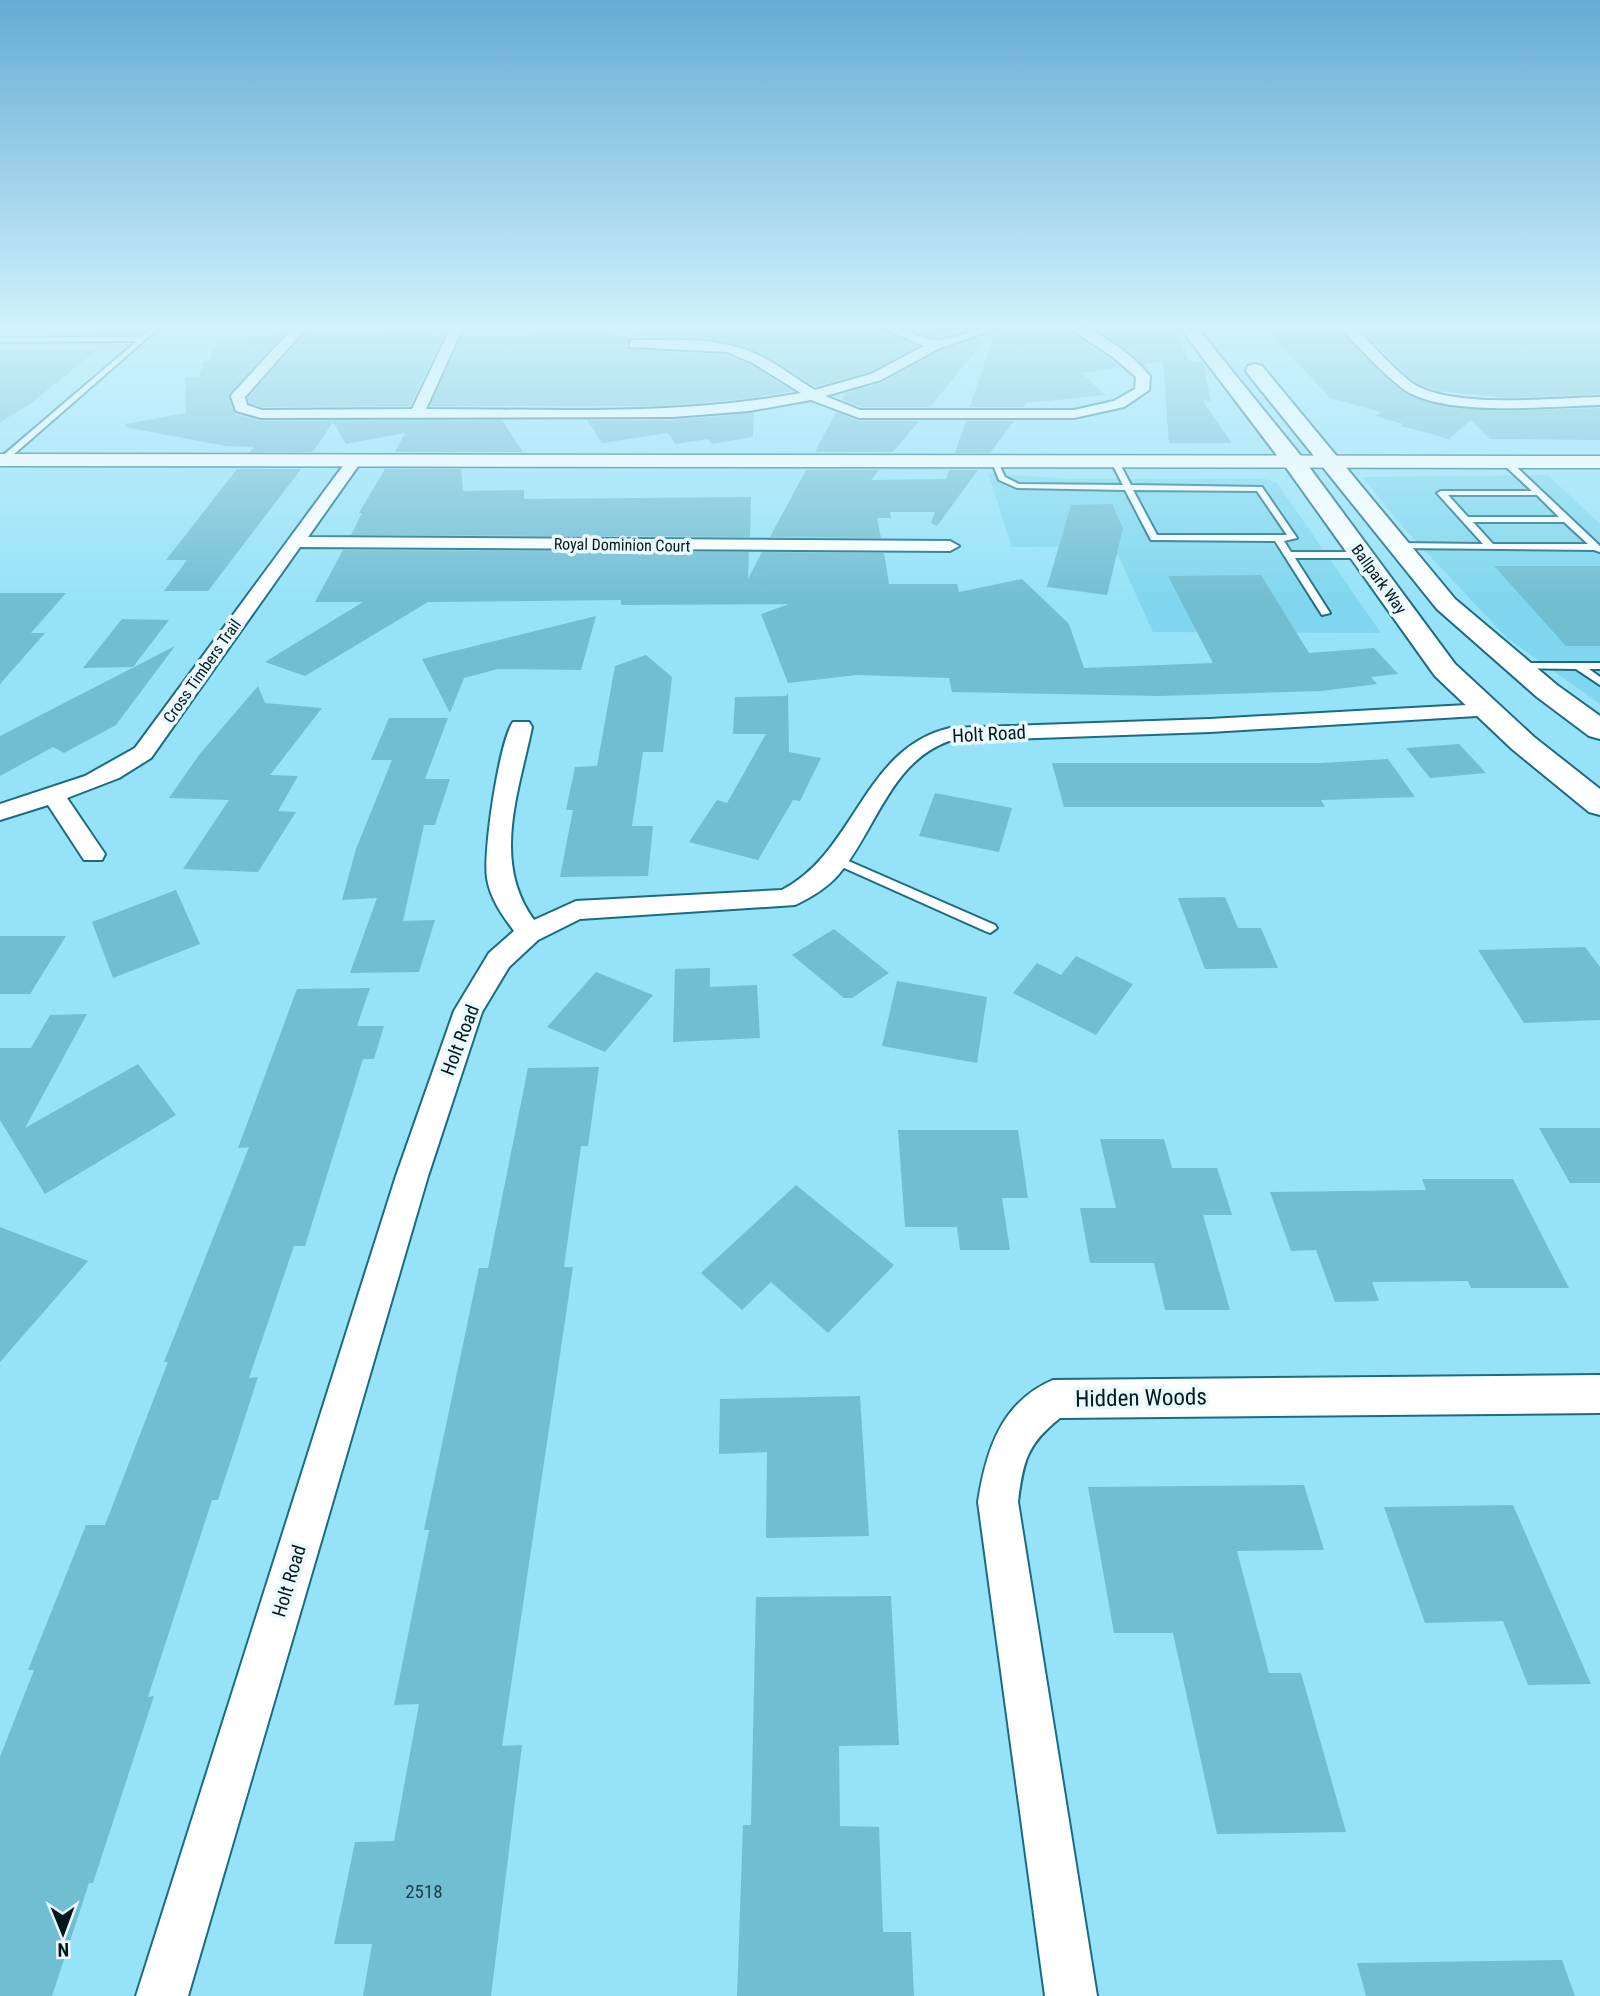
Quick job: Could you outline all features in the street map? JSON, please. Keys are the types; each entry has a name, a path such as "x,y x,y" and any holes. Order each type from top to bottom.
{"main road":[{"name":"Ballpark Way","path":"1259,418 1445,670 1485,710 1600,805"},
{"name":"Ballpark Way","path":"1294,418 1446,604 1517,666 1600,730"}],"street":[{"path":"1,460 353,463 1600,463"},
{"name":"Cross Timbers Trail","path":"0,812 127,765 144,753 353,463"},
{"name":"Royal Dominion Court","path":"294,542 950,546"},
{"name":"Holt Road","path":"162,1996 412,1176 463,1024 499,960 529,933 576,909 786,899 817,884 837,860 883,786 913,752 950,734 1180,727 1485,710"},
{"path":"521,727 499,842 499,872 505,896 529,933"},
{"path":"52,794 93,854"},
{"name":"Hidden Woods","path":"1071,1996 998,1502 1005,1451 1024,1421 1053,1399 1600,1394"}],"lane":[{"path":"1,460 51,418"},
{"path":"994,462 1002,478 1017,486 1129,490 1259,489 1293,538 1154,538 1129,490 1115,462"},
{"path":"1506,462 1598,549"},
{"path":"1490,546 1441,494 1539,493"},
{"path":"1466,520 1567,519"},
{"path":"1278,538 1325,613"},
{"path":"1398,546 1598,549"},
{"path":"1289,555 1361,555"},
{"path":"1517,666 1600,666"},
{"path":"1578,666 1600,682"},
{"path":"837,860 990,928"}],"shaded area":[{"path":"988,473 1071,479 1265,479 1277,483 1381,633 1153,632 1114,546 1012,547"},
{"path":"1548,475 1600,524 1600,704 1507,638 1409,534 1362,477"}],"building":[{"path":"157,418 250,418 261,421 502,420 523,452 395,452 405,433 346,444 333,422 313,452 250,452 254,447 225,446 125,427 125,424"},
{"path":"754,418 753,437 712,444 708,439 675,444 668,433 602,443 587,420"},
{"path":"833,418 919,421 893,452 815,452"},
{"path":"1167,418 1215,418 1232,443 1169,443"},
{"path":"1383,418 1600,418 1600,440 1490,439 1471,420 1449,439 1401,426 1403,424"},
{"path":"966,421 1014,421 990,453 955,453"},
{"path":"237,469 301,469 208,591 164,591 187,560 166,560"},
{"path":"385,469 461,469 463,491 524,490 524,499 751,497 750,537 351,535 362,513 359,513"},
{"path":"806,470 879,470 871,480 946,479 949,470 978,470 937,526 931,523 935,512 890,512 891,518 877,518 881,538 770,537"},
{"path":"1112,504 1123,528 1107,595 1047,587 1071,505"},
{"path":"343,550 749,552 748,579 762,552 884,553 889,584 957,584 959,592 1022,579 1069,624 1084,668 1213,663 1168,576 1261,575 1309,653 1374,648 1398,674 1371,677 1377,684 1322,691 1160,696 952,692 949,678 856,675 788,683 761,614 789,604 621,605 621,600 428,602 305,676 265,662 363,602 315,602"},
{"path":"1494,566 1600,566 1600,646 1566,646"},
{"path":"0,593 66,593 31,633 45,633 0,684"},
{"path":"596,616 581,670 498,669 464,678 450,713 422,659"},
{"path":"122,619 169,620 133,667 83,668"},
{"path":"175,646 116,725 64,753 53,747 0,776 0,736"},
{"path":"646,655 672,677 663,752 643,752 632,826 653,826 648,876 560,877 573,810 566,810 575,767 597,766 615,666"},
{"path":"258,686 265,703 322,708 270,775 298,776 278,811 296,812 258,872 183,869 229,800 169,798 199,755"},
{"path":"788,693 789,752 821,758 800,801 793,800 758,860 689,842 717,800 727,803 766,734 733,734 735,697 786,696"},
{"path":"389,718 448,718 425,779 450,779 435,825 424,825 403,921 435,920 419,972 350,973 377,898 342,900 356,849 392,760 371,760"},
{"path":"1459,744 1486,773 1430,778 1406,748"},
{"path":"1388,759 1415,797 1321,800 1325,807 1064,807 1052,763 1321,763"},
{"path":"935,793 1012,808 999,852 919,836"},
{"path":"176,890 200,944 113,978 92,922"},
{"path":"1225,897 1238,928 1261,928 1278,968 1205,969 1178,898"},
{"path":"834,929 889,973 852,998 844,998 792,955"},
{"path":"0,936 66,936 30,994 0,994"},
{"path":"1585,947 1600,967 1600,1020 1524,1023 1478,950"},
{"path":"1076,956 1133,984 1096,1035 1013,993 1037,963 1061,975"},
{"path":"710,968 710,987 757,985 760,1038 673,1042 675,969"},
{"path":"596,972 653,995 605,1052 547,1027"},
{"path":"897,981 987,997 977,1063 882,1046"},
{"path":"370,988 357,1026 384,1026 374,1059 363,1059 305,1246 294,1246 249,1378 258,1377 218,1500 212,1500 148,1697 154,1696 93,1883 89,1883 52,1996 0,1996 0,1757 34,1670 28,1670 86,1525 105,1525 168,1362 164,1362 249,1147 238,1148 297,989"},
{"path":"87,1014 25,1128 138,1064 176,1115 45,1194 0,1120 0,1048 31,1048 50,1015"},
{"path":"599,1067 588,1146 581,1146 564,1267 573,1267 502,1746 522,1745 491,1996 363,1996 372,1944 334,1944 355,1842 394,1841 419,1704 394,1705 429,1530 424,1530 479,1268 488,1268 528,1068"},
{"path":"1539,1128 1600,1128 1600,1183 1570,1183"},
{"path":"898,1130 1018,1130 1028,1198 1002,1198 1010,1250 960,1250 957,1227 905,1227"},
{"path":"1100,1139 1164,1139 1172,1168 1217,1168 1232,1215 1203,1215 1230,1310 1165,1310 1154,1263 1090,1263 1080,1208 1116,1208"},
{"path":"1422,1179 1513,1179 1569,1288 1471,1288 1468,1281 1372,1282 1379,1301 1335,1302 1316,1250 1291,1251 1270,1192 1426,1190"},
{"path":"796,1185 894,1265 828,1333 771,1282 742,1310 701,1273"},
{"path":"0,1227 88,1261 0,1362"},
{"path":"860,1396 869,1536 766,1538 767,1452 719,1454 720,1399"},
{"path":"1304,1485 1324,1550 1237,1551 1269,1673 1301,1673 1346,1832 1217,1834 1173,1633 1114,1633 1088,1487"},
{"path":"1513,1505 1591,1684 1528,1685 1503,1621 1425,1623 1384,1507"},
{"path":"891,1596 899,1745 839,1746 840,1826 879,1827 883,1932 911,1932 914,1996 737,1996 743,1825 751,1825 756,1597"},
{"path":"1562,1960 1575,1996 1366,1996 1357,1963"}]}
